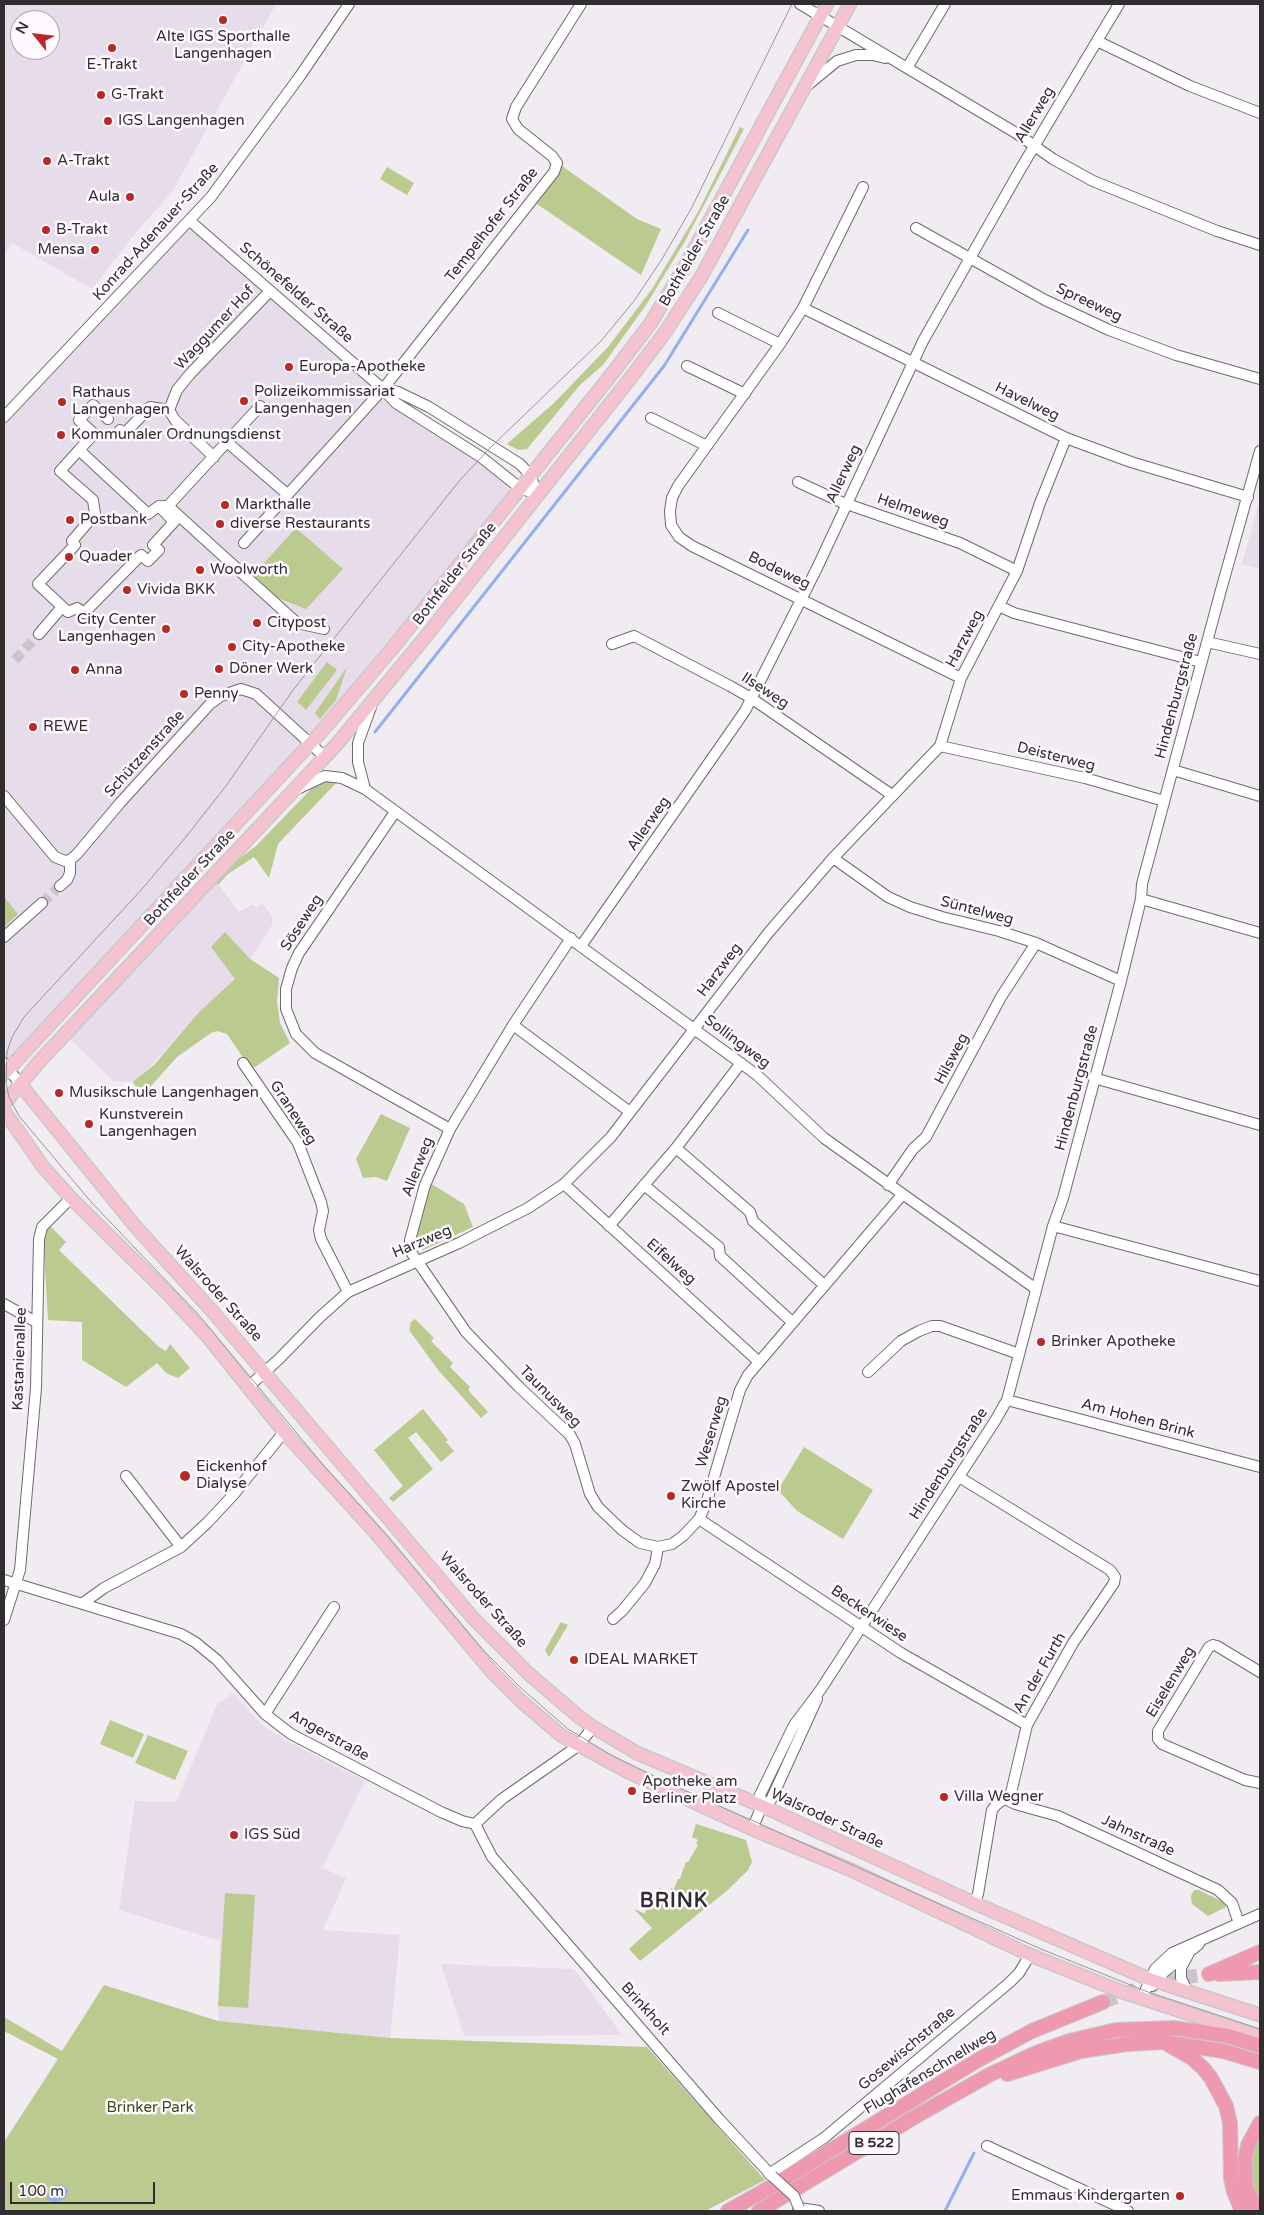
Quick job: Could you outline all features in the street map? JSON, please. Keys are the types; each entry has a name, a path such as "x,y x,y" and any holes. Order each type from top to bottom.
{"highway":[{"path":"1260,1952 1209,1974 1260,1972"},
{"name":"Flughafenschnellweg","path":"728,2211 769,2188 978,2060 1032,2031 1102,2002"},
{"name":"B 522","path":"989,2075 1036,2053 1069,2041 1116,2030 1148,2028 1202,2030 1260,2046"},
{"path":"1164,2042 1197,2063 1212,2078 1219,2091 1230,2123 1231,2178 1234,2192 1242,2211"},
{"path":"989,2075 1010,2074 1081,2051 1127,2044 1164,2042 1223,2051 1260,2062"},
{"name":"Flughafenschnellweg","path":"759,2211 924,2111 989,2075"},
{"path":"1258,2211 1246,2188 1244,2167 1248,2145 1260,2124"}],"main road":[{"name":"Bothfelder Straße","path":"5,1069 310,745 391,650 615,370 668,297 827,4"},
{"name":"Bothfelder Straße","path":"4,1104 38,1063 325,757 374,700 635,372 684,306 850,4"},
{"name":"Walsroder Straße","path":"20,1084 141,1233 265,1372 490,1637 555,1698 593,1727 638,1753 762,1806 974,1903 1153,1980 1254,2013"},
{"path":"4,1111 28,1148 70,1198 208,1337 284,1432 374,1532 504,1685 542,1720 578,1746 626,1771 752,1829 849,1869 1030,1955 1142,1998 1260,2037"}],"street":[{"name":"Konrad-Adenauer-Straße","path":"4,417 190,221 234,168 349,4"},
{"name":"Tempelhofer Straße","path":"383,389 554,172 557,163 552,156 518,129 512,119 516,107 581,4"},
{"path":"800,4 1061,163 1120,192 1217,232 1260,245"},
{"path":"907,68 945,4"},
{"name":"Allerweg","path":"582,946 736,727 802,598 912,362 1034,146 1119,4"},
{"path":"1097,40 1190,86 1260,112"},
{"path":"801,92 837,61 856,55 873,55 895,61"},
{"name":"Bodeweg","path":"863,187 803,308 780,344 678,486 672,498 670,511 671,525 679,537 692,546 802,598 961,678"},
{"name":"Schönefelder Straße","path":"190,221 401,406 463,446 520,488 538,496"},
{"name":"Spreeweg","path":"916,228 1045,300 1117,333 1176,355 1260,379"},
{"name":"Waggumer Hof","path":"169,410 177,390 190,374 270,291"},
{"name":"Havelweg","path":"803,308 1066,438 1131,462 1248,497"},
{"path":"718,313 780,344"},
{"path":"688,366 744,394"},
{"name":"Schönefelder Straße","path":"383,389 398,392 416,400 520,464 530,475 538,496"},
{"path":"244,543 383,389"},
{"path":"108,419 93,404 79,420 94,434 60,471 94,500 95,514 72,541 75,545 38,584 68,612 77,608 84,613 141,555 148,562 158,550 153,545 174,522 163,506"},
{"path":"79,450 148,514 163,506 214,457 260,406"},
{"path":"120,430 124,434 150,407 169,410 174,420 214,457"},
{"path":"650,418 707,446"},
{"path":"462,427 463,446"},
{"name":"Harzweg","path":"247,1388 316,1320 348,1292 503,1222 564,1184 590,1159 630,1112 768,932 833,858 940,746 961,678 1016,571 1066,438"},
{"path":"227,442 287,494"},
{"name":"Hindenburgstraße","path":"752,1829 762,1806 760,1795 801,1714 821,1689 1007,1400 1053,1226 1063,1198 1141,899 1142,884 1201,662 1260,451"},
{"name":"Helmeweg","path":"798,482 847,504 960,542 1016,571"},
{"path":"163,506 297,624 324,629"},
{"path":"999,606 1023,616 1201,662"},
{"path":"39,634 62,607"},
{"name":"Ilseweg","path":"612,644 634,636 751,698 892,795"},
{"path":"1207,642 1260,654"},
{"name":"Schützenstraße","path":"70,860 78,854 109,816 191,724 210,704 222,696 241,689 256,694 325,757"},
{"path":"365,789 358,762 358,742 374,700"},
{"name":"Deisterweg","path":"940,746 1085,778 1164,801"},
{"path":"1173,770 1260,796"},
{"name":"Sollingweg","path":"294,791 325,776 342,778 365,789 741,1063 787,1101 824,1138 1036,1289"},
{"path":"4,796 55,857 65,861 70,860 70,874 67,880 60,886"},
{"name":"Söseweg","path":"395,812 299,953 286,989 286,1009 296,1034 315,1053 450,1129"},
{"name":"Süntelweg","path":"833,858 888,897 910,907 942,918 999,931 1036,944 1120,981"},
{"path":"1141,899 1260,932"},
{"path":"4,937 42,903"},
{"name":"Allerweg","path":"416,1261 411,1252 410,1240 425,1185 450,1129 513,1025 571,938"},
{"name":"Hilsweg","path":"888,1185 913,1149 926,1137 1001,998 1036,944"},
{"path":"513,1025 630,1112"},
{"name":"Graneweg","path":"243,1063 298,1143 321,1202 323,1211 319,1230 321,1239 348,1292"},
{"path":"609,1226 676,1148 741,1063"},
{"name":"Walsroder Straße","path":"5,1069 20,1084"},
{"path":"1094,1078 1260,1125"},
{"path":"676,1148 750,1212 753,1221 824,1285"},
{"name":"Eifelweg","path":"564,1184 758,1361"},
{"path":"644,1185 719,1247 720,1256 792,1322"},
{"name":"Weserweg","path":"658,1547 672,1544 683,1536 699,1519 706,1504 740,1390 758,1361 902,1195"},
{"name":"Kastanienallee","path":"4,1620 17,1584 24,1526 36,1388 36,1322 41,1230 70,1198"},
{"path":"1053,1226 1260,1281"},
{"name":"Taunusweg","path":"416,1261 466,1332 519,1387 570,1435 575,1444 590,1494 598,1507 622,1530 640,1542 658,1547"},
{"path":"4,1304 36,1322"},
{"path":"868,1372 901,1341 932,1326 940,1326 1019,1354"},
{"name":"Am Hohen Brink","path":"1007,1400 1260,1467"},
{"path":"83,1603 104,1588 181,1547 227,1501 284,1432"},
{"path":"126,1476 181,1547"},
{"name":"An der Furth","path":"959,1477 1110,1570 1115,1577 1114,1583 1074,1644 1027,1725 1011,1793 992,1810 978,1894 974,1903"},
{"name":"Beckerwiese","path":"699,1519 934,1674 1027,1725"},
{"path":"613,1619 645,1583 655,1564 658,1547"},
{"name":"Angerstraße","path":"4,1580 171,1630 195,1642 227,1670 264,1714 292,1734 441,1812 475,1824"},
{"path":"264,1714 334,1607"},
{"name":"Eiselenweg","path":"1260,1672 1218,1646 1213,1645 1209,1647 1158,1732 1158,1739 1162,1744 1245,1780 1260,1783"},
{"path":"475,1824 502,1799 578,1746 593,1727"},
{"name":"Jahnstraße","path":"1005,1799 1015,1804 1058,1816 1218,1890 1232,1903 1239,1923"},
{"name":"Brinkholt","path":"475,1824 492,1857 770,2175 794,2196 798,2210"},
{"path":"1142,1998 1153,1980 1159,1963 1172,1953 1260,1914"},
{"path":"1153,1980 1211,1935"},
{"path":"1187,1991 1181,1978 1181,1968 1191,1950"},
{"name":"Gosewischstraße","path":"770,2175 824,2138 1009,1983 1018,1974 1030,1955"},
{"path":"987,2146 1128,2211"},
{"path":"798,2210 820,2211"}],"shaded area":[{"name":"IGS Langenhagen","path":"4,4 276,4 172,192 138,230 92,289 12,243 4,254"},
{"path":"190,221 383,389 520,488 391,650 11,1066 4,1063 4,417"},
{"path":"1260,498 1260,569 1242,564"},
{"path":"214,879 239,912 253,904 256,907 262,903 272,916 272,925 250,959 279,978 235,979 199,1012 141,1077 133,1082 113,1081 68,1037"},
{"name":"IGS Süd","path":"233,1693 262,1725 285,1740 365,1781 322,1868 346,1878 323,1930 400,1935 390,2038 218,2021 220,1941 119,1910 135,1801 176,1802 217,1705"},
{"path":"441,1964 574,1969 622,2035 464,2036"}],"green space":[{"path":"740,127 744,129 685,241 646,305 603,365 580,385 527,449 518,450 507,444 554,403 608,347 652,289 698,212"},
{"path":"562,166 637,219 661,229 641,275 534,202"},
{"path":"387,167 414,183 407,195 380,179"},
{"path":"296,528 343,569 306,609 278,598 253,575"},
{"path":"327,662 337,670 306,710 297,702"},
{"path":"347,667 336,700 320,719 315,713"},
{"path":"325,781 336,783 278,844 269,878 254,857 228,874 218,885 215,882 231,865 256,846 314,786"},
{"path":"4,897 18,914 4,927"},
{"path":"225,932 250,959 279,978 277,1002 280,1023 290,1043 255,1067 248,1065 227,1034 217,1031 211,1033 177,1057 142,1096 133,1082 154,1065 199,1012 235,979 211,947"},
{"path":"381,1114 410,1128 387,1181 376,1177 363,1178 356,1159"},
{"path":"430,1183 464,1204 473,1227 423,1250 419,1248 416,1241"},
{"path":"50,1226 66,1242 59,1250 159,1347 166,1351 170,1344 190,1368 178,1378 166,1373 157,1363 126,1387 82,1360 82,1322 48,1320 43,1236"},
{"path":"415,1319 434,1338 431,1341 453,1363 450,1367 470,1387 468,1390 488,1412 481,1418 439,1371 409,1330 411,1322"},
{"path":"423,1409 448,1440 446,1442 454,1451 441,1462 416,1432 408,1438 433,1469 393,1502 389,1498 403,1486 374,1450"},
{"path":"804,1447 873,1490 843,1539 797,1511 778,1490"},
{"path":"561,1622 568,1625 549,1657 545,1650"},
{"path":"110,1720 144,1734 133,1758 100,1744"},
{"path":"148,1735 188,1751 175,1780 135,1763"},
{"path":"696,1824 746,1840 752,1862 748,1870 729,1889 640,1961 629,1949 652,1928 634,1909 646,1914 646,1909 648,1910 653,1899 655,1900 659,1888 669,1892 671,1888 674,1889 684,1867 686,1867 684,1866 686,1862 688,1862 698,1845 696,1844 698,1840 692,1837"},
{"path":"1194,1890 1199,1890 1225,1903 1226,1907 1208,1916 1192,1904 1191,1896"},
{"path":"225,1893 255,1895 248,2008 218,2006"},
{"name":"Brinker Park","path":"104,1985 218,2021 390,2038 647,2047 765,2180 705,2211 4,2211 4,2142 58,2059 4,2031 4,2017 62,2051"},
{"path":"1260,2131 1260,2204 1251,2185 1251,2149"}],"water":[{"path":"54,2185 63,2186 69,2190 65,2199 54,2203 46,2199"}],"waterway":[{"path":"375,732 664,366 748,230"},
{"path":"945,2211 974,2153"}],"tunnel":[{"path":"15,660 39,634"},
{"path":"42,903 60,886"},
{"path":"1103,2002 1138,1989 1187,1977 1209,1974"}],"tram line":[{"path":"792,4 691,209 662,259 634,301 601,341 492,446 460,480 293,690 226,786 185,838 142,889 24,1017 12,1037 7,1052 6,1083 9,1097 19,1116 92,1203 198,1314 324,1466 387,1535 484,1651 521,1688 568,1729 611,1755 677,1787 1041,1949 1148,1992 1260,2029"}],"place":[{"name":"Alte IGS Sporthalle Langenhagen","path":"223,20"},
{"name":"E-Trakt","path":"112,48"},
{"name":"G-Trakt","path":"101,95"},
{"name":"IGS Langenhagen","path":"108,121"},
{"name":"A-Trakt","path":"47,161"},
{"name":"Aula","path":"130,197"},
{"name":"B-Trakt","path":"46,230"},
{"name":"Mensa","path":"95,250"},
{"name":"Europa-Apotheke","path":"289,367"},
{"name":"Polizeikommissariat Langenhagen","path":"244,401"},
{"name":"Rathaus Langenhagen","path":"62,402"},
{"name":"Kommunaler Ordnungsdienst","path":"61,435"},
{"name":"Markthalle","path":"225,505"},
{"name":"Postbank","path":"70,520"},
{"name":"diverse Restaurants","path":"220,524"},
{"name":"Quader","path":"69,557"},
{"name":"Woolworth","path":"200,570"},
{"name":"Vivida BKK","path":"127,590"},
{"name":"Citypost","path":"257,623"},
{"name":"City Center Langenhagen","path":"166,629"},
{"name":"City-Apotheke","path":"232,647"},
{"name":"Döner Werk","path":"219,669"},
{"name":"Anna","path":"75,670"},
{"name":"Penny","path":"184,694"},
{"name":"REWE","path":"33,727"},
{"name":"Musikschule Langenhagen","path":"59,1093"},
{"name":"Kunstverein Langenhagen","path":"89,1124"},
{"name":"Brinker Apotheke","path":"1041,1342"},
{"name":"Eickenhof Dialyse","path":"185,1476"},
{"name":"Zwölf Apostel Kirche","path":"671,1496"},
{"name":"IDEAL MARKET","path":"574,1660"},
{"name":"Apotheke am Berliner Platz","path":"632,1791"},
{"name":"Villa Wegner","path":"944,1797"},
{"name":"IGS Süd","path":"234,1835"},
{"name":"Emmaus Kindergarten","path":"1180,2196"}],"district":[{"name":"BRINK","path":"674,1902"}]}
